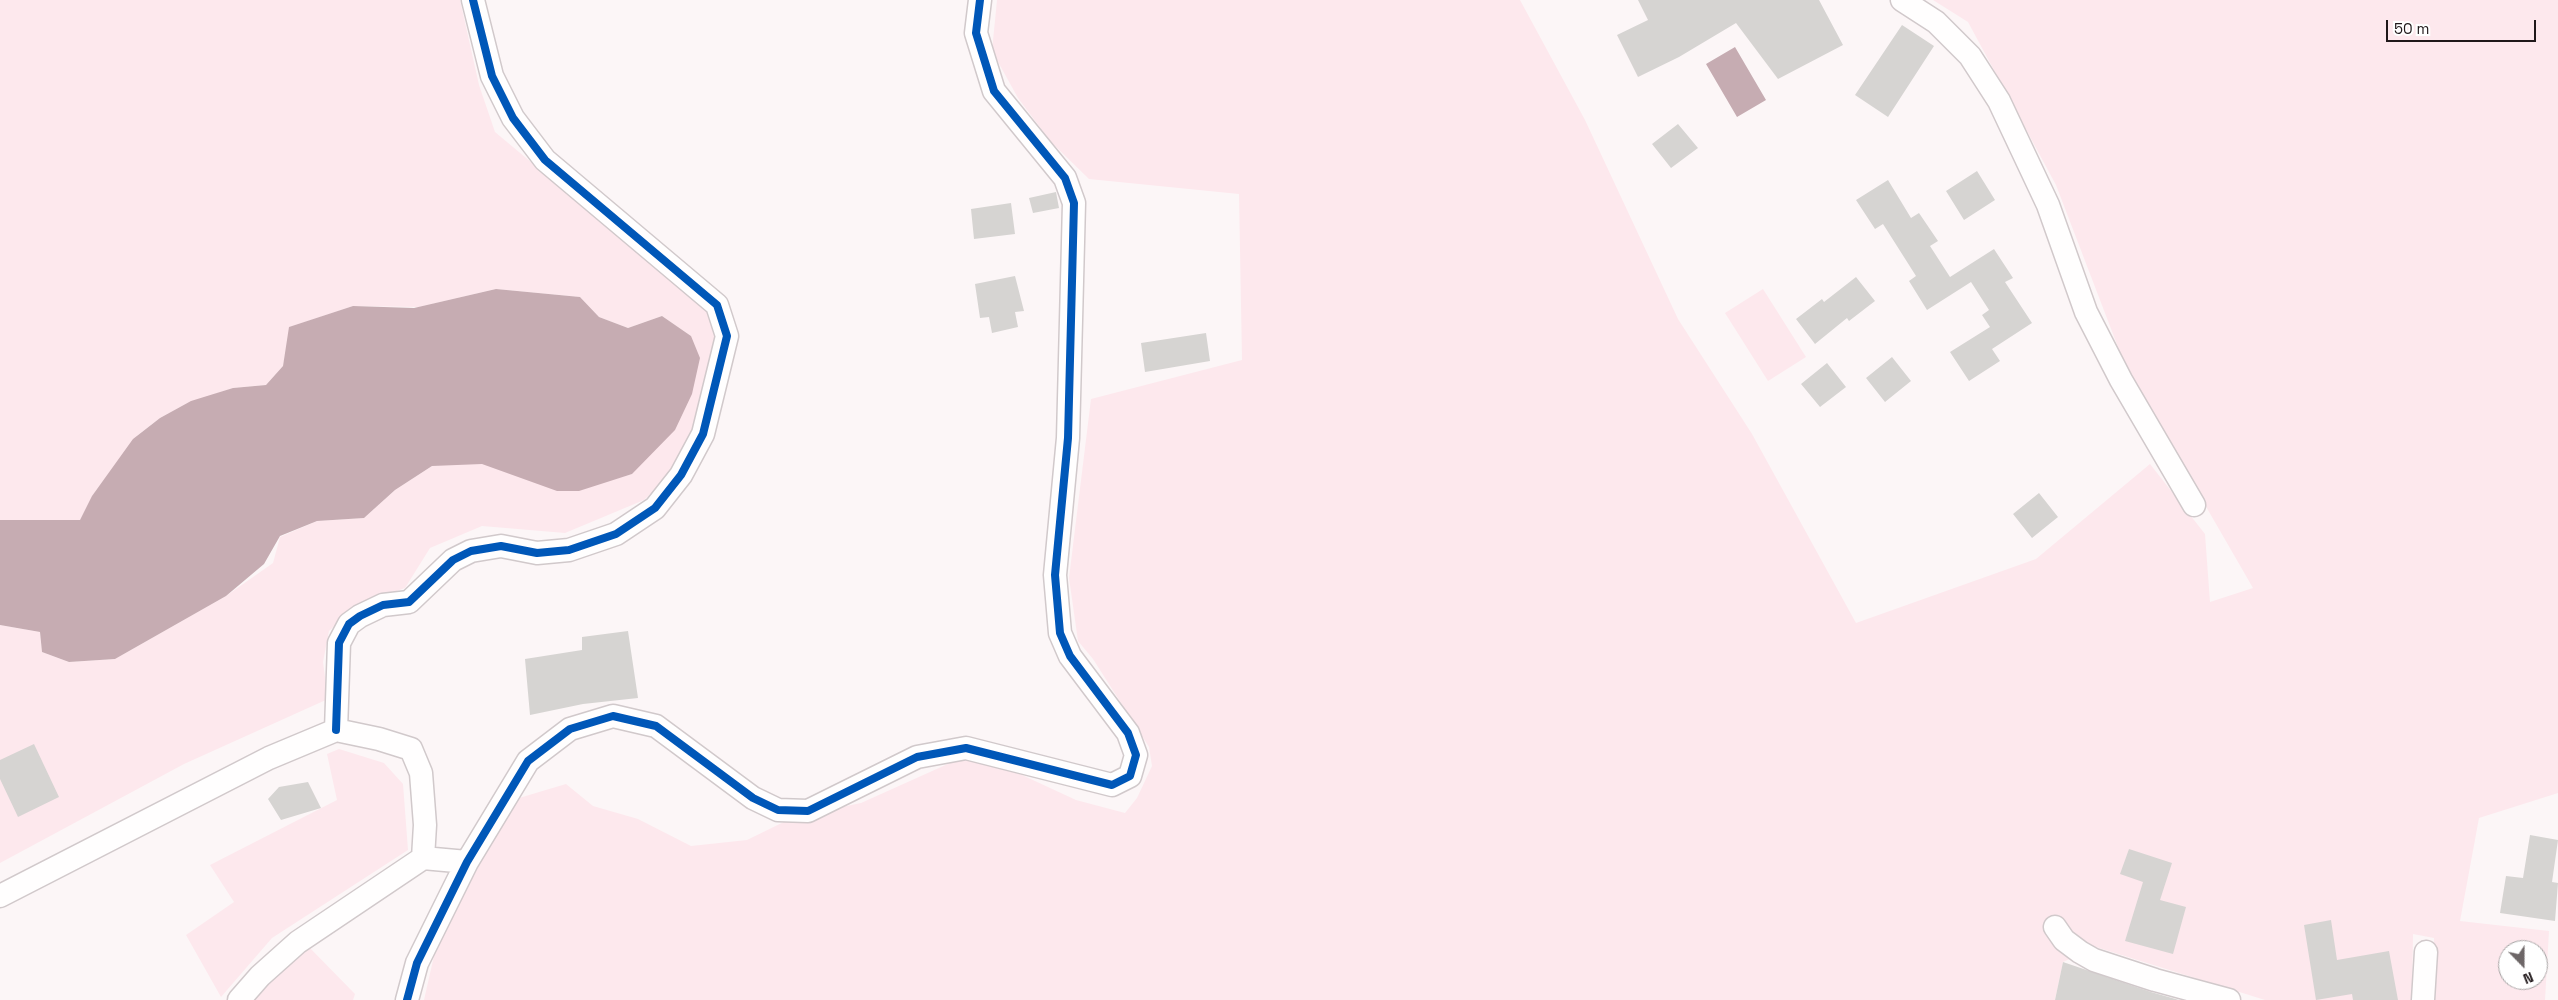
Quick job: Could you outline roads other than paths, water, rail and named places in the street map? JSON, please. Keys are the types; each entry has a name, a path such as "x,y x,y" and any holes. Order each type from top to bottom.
{"street":[{"path":"336,730 339,643 349,624 360,616 383,605 409,602 453,560 471,551 501,546 537,553 569,550 616,534 655,508 681,475 703,434 727,336 717,305 545,160 513,118 492,76 473,0"},
{"path":"407,1000 417,963 467,862 528,761 570,729 614,716 656,726 753,798 778,810 808,811 917,757 966,748 1112,785 1130,776 1136,755 1128,733 1070,656 1060,633 1055,576 1068,438 1074,202 1065,178 994,91 976,34 980,0"},
{"path":"1902,0 1936,22 1970,56 1999,101 2048,205 2086,312 2121,380 2194,505"},
{"path":"0,896 269,758 336,730 379,739 410,749 421,774 425,825 423,858"},
{"path":"239,1000 260,976 298,942 423,858 467,862"},
{"path":"2055,927 2064,940 2094,960 2155,980 2229,1000"},
{"path":"2423,1000 2426,952"}]}
